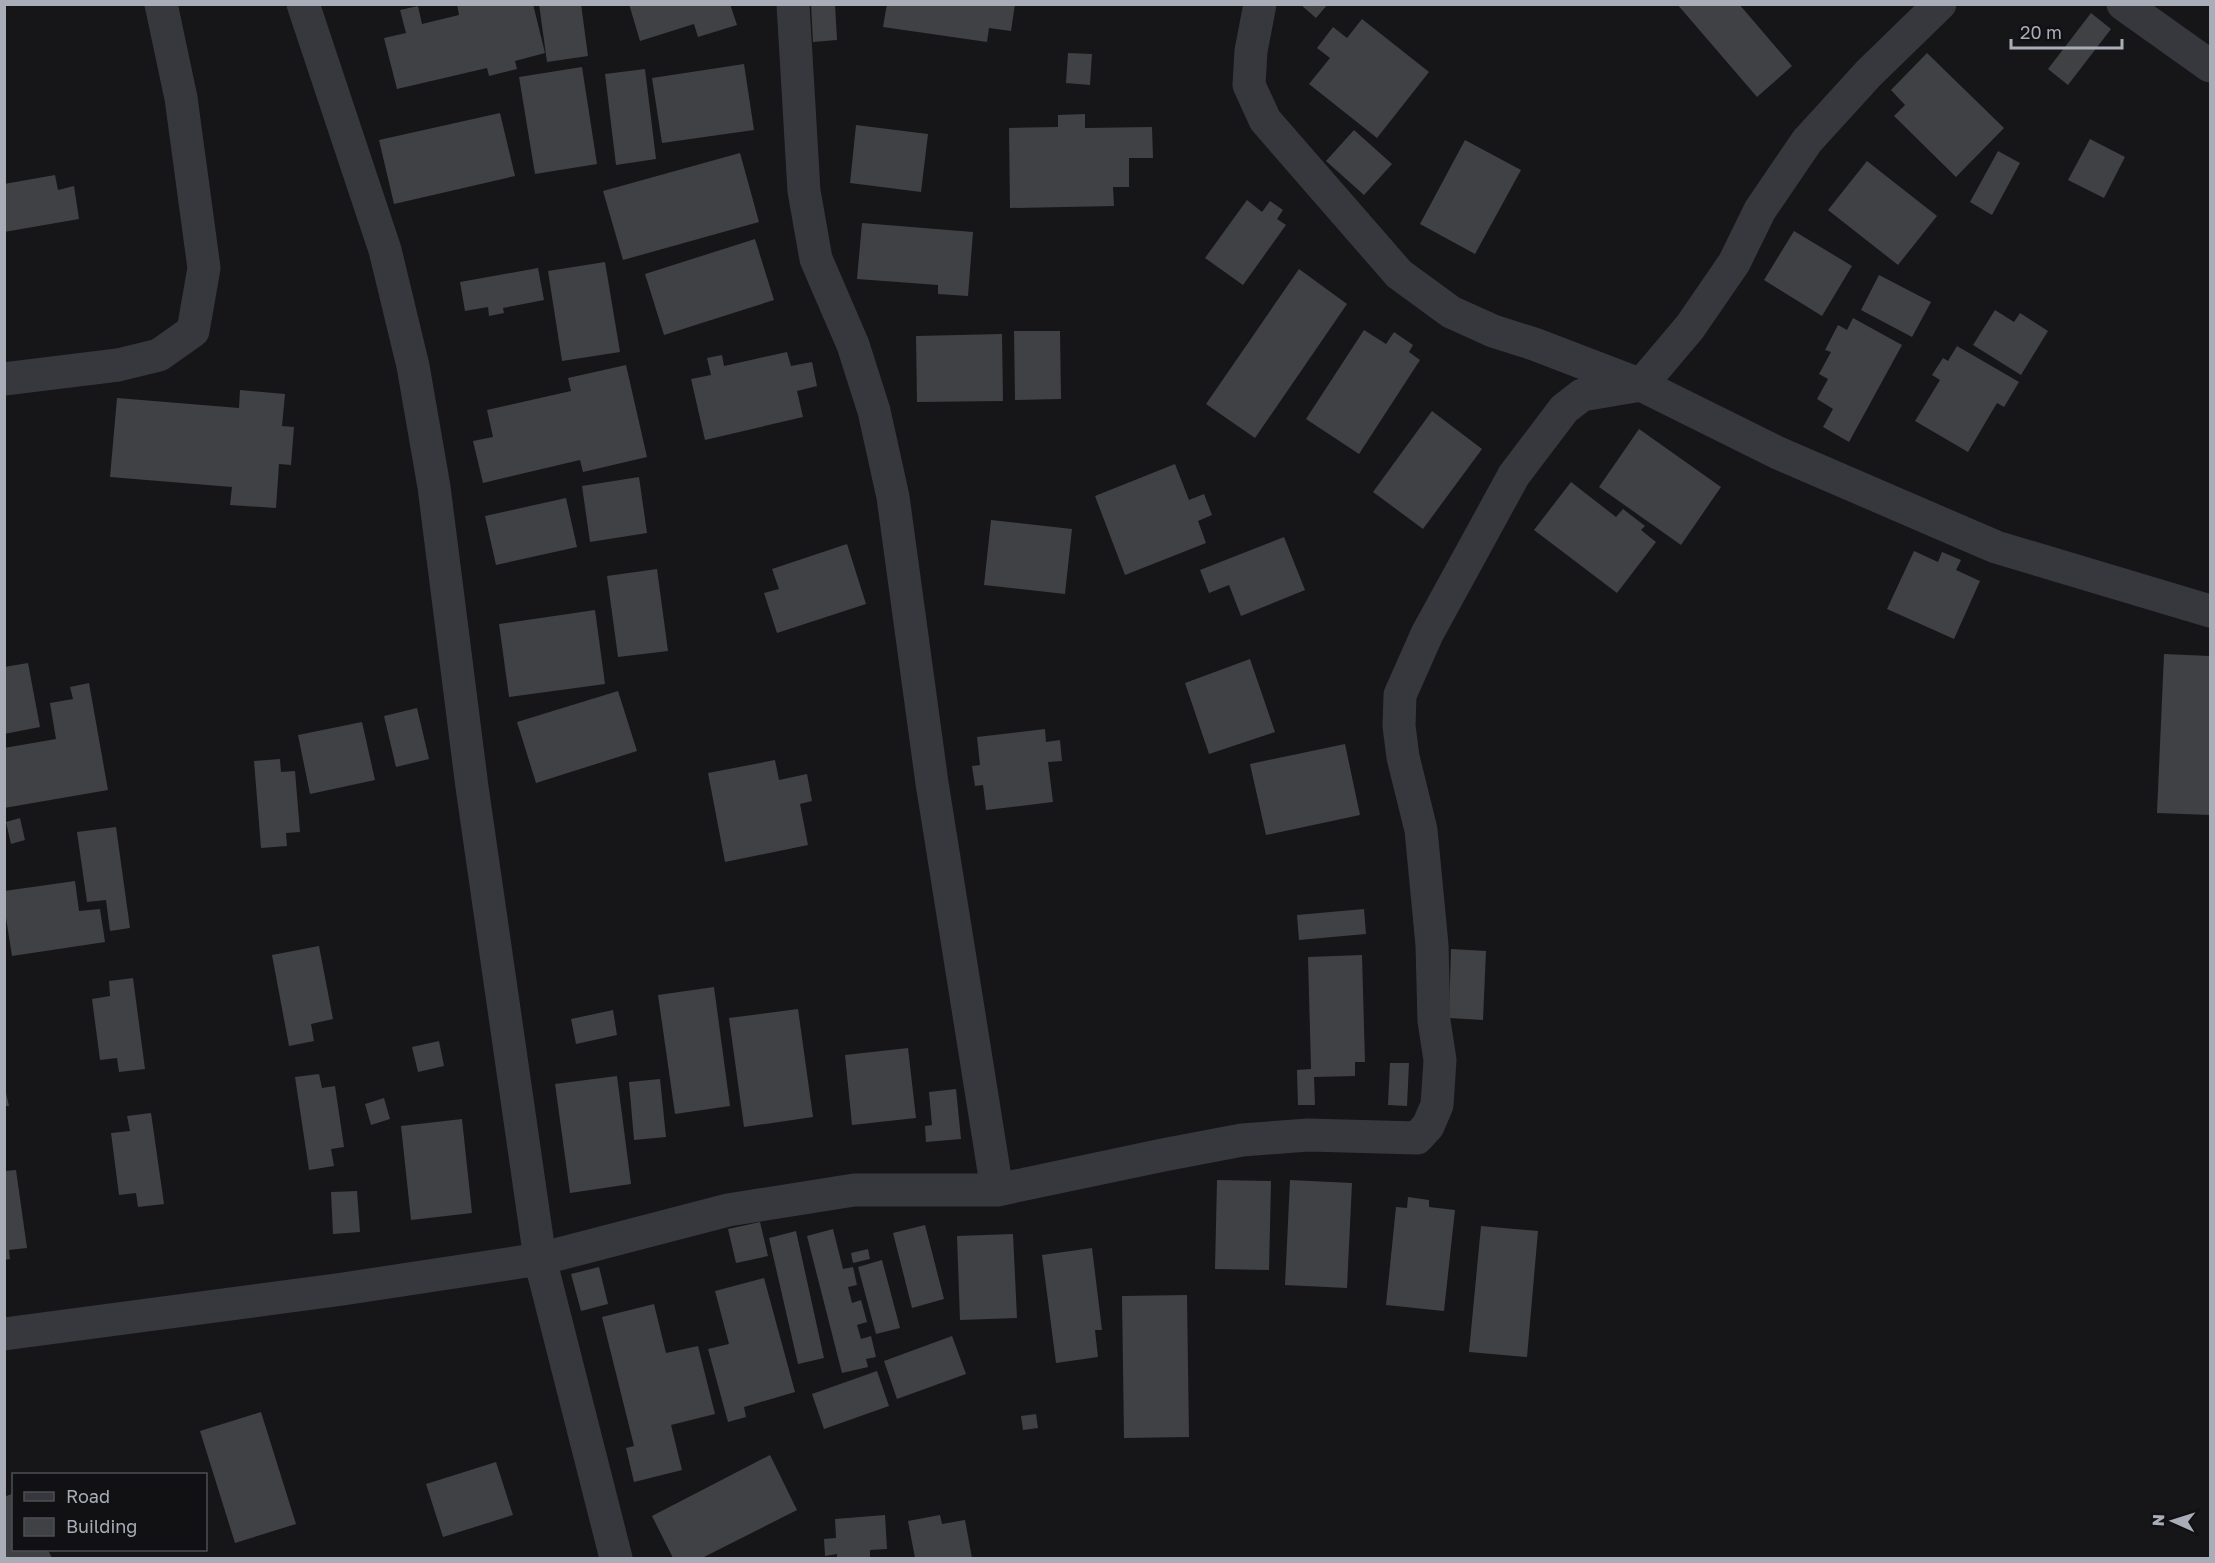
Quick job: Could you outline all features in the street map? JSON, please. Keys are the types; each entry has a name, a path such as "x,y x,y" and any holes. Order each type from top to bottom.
{"street":[{"path":"4,379 128,363 159,355 193,332 204,268 181,98 161,4"},
{"path":"303,4 385,250 413,366 434,487 472,787 540,1259 616,1558"},
{"path":"793,4 804,192 816,259 853,345 874,411 892,497 932,783 997,1190"},
{"path":"1260,4 1251,51 1249,85 1265,120 1399,274 1451,312 1493,331 1534,344 1641,385 1778,453 1996,547 2211,611"},
{"path":"4,1334 332,1290 540,1259 728,1210 854,1190 997,1190 1242,1140 1308,1135 1416,1138 1428,1126 1437,1105 1440,1060 1434,1021 1432,945 1421,830 1403,757 1400,695 1427,634 1514,475 1564,410 1582,395 1641,385 1690,327 1734,264 1760,210 1807,141 1869,73 1940,4"},
{"path":"2123,4 2211,66"}],"building":[{"path":"457,4 533,4 545,53 515,61 517,69 489,76 487,68 397,89 384,38 406,33 400,10 418,6 422,24 459,15"},
{"path":"539,4 581,4 588,56 547,62"},
{"path":"629,4 730,4 737,25 698,37 694,24 640,41"},
{"path":"811,4 835,4 837,40 813,42"},
{"path":"887,4 1015,4 1011,31 989,28 987,42 883,27"},
{"path":"1300,4 1328,4 1316,18"},
{"path":"1677,4 1739,4 1792,66 1757,97"},
{"path":"2091,13 2111,29 2068,85 2048,69"},
{"path":"1362,19 1429,72 1377,138 1309,84 1330,58 1317,48 1333,27 1347,38"},
{"path":"1068,53 1092,54 1090,85 1066,83"},
{"path":"1927,53 2004,128 1956,177 1894,116 1905,105 1891,90"},
{"path":"744,64 754,130 662,143 652,78"},
{"path":"582,67 597,164 535,174 519,77"},
{"path":"645,69 656,159 616,165 605,74"},
{"path":"500,113 515,176 394,204 379,140"},
{"path":"1085,114 1085,128 1152,127 1153,158 1129,158 1129,187 1113,187 1114,206 1010,208 1009,128 1058,127 1058,115"},
{"path":"856,125 928,134 921,192 850,183"},
{"path":"1354,130 1392,164 1364,195 1326,161"},
{"path":"2090,139 2125,157 2104,198 2068,180"},
{"path":"1465,140 1521,170 1475,254 1420,224"},
{"path":"1998,151 2020,163 1992,215 1970,202"},
{"path":"740,153 759,222 623,260 603,191"},
{"path":"1867,161 1937,216 1898,265 1828,210"},
{"path":"55,175 58,190 74,186 79,219 4,232 4,184"},
{"path":"1247,200 1262,212 1270,201 1283,210 1277,219 1286,225 1243,285 1205,258"},
{"path":"862,223 973,232 968,296 938,294 938,285 857,279"},
{"path":"1794,231 1852,266 1822,316 1764,280"},
{"path":"755,239 774,300 664,335 645,274"},
{"path":"605,262 620,352 562,361 548,271"},
{"path":"538,268 544,300 503,308 504,313 489,316 488,307 465,311 460,282"},
{"path":"1299,269 1347,304 1255,438 1206,404"},
{"path":"1879,275 1931,302 1912,337 1861,310"},
{"path":"1995,310 2014,322 2020,313 2048,331 2021,375 1973,345"},
{"path":"1853,318 1902,345 1849,442 1823,427 1833,409 1817,399 1828,379 1819,374 1831,352 1825,350 1838,325 1847,330"},
{"path":"1364,330 1386,344 1394,332 1413,345 1409,352 1420,360 1359,454 1306,419"},
{"path":"1014,331 1060,331 1061,399 1015,400"},
{"path":"1002,334 1003,401 917,402 916,336"},
{"path":"1957,346 2019,382 2004,407 1997,403 1968,452 1915,421 1940,380 1932,375 1943,358 1948,361"},
{"path":"787,352 791,366 812,362 817,386 797,391 803,417 705,440 691,379 711,375 707,358 722,355 724,366"},
{"path":"626,365 647,457 583,472 580,460 483,483 473,441 493,437 487,410 571,391 568,378"},
{"path":"240,390 285,394 282,426 294,427 291,465 279,464 276,508 230,505 232,487 110,477 117,398 239,408"},
{"path":"1432,411 1482,449 1423,529 1373,492"},
{"path":"1639,429 1721,487 1681,545 1599,487"},
{"path":"1175,464 1189,500 1204,494 1212,515 1198,521 1206,543 1125,575 1095,496"},
{"path":"639,477 647,533 590,542 582,486"},
{"path":"1571,482 1616,517 1623,509 1645,526 1641,530 1656,542 1617,593 1534,530"},
{"path":"566,498 577,547 496,565 485,516"},
{"path":"991,520 1072,529 1065,594 984,585"},
{"path":"1284,537 1305,590 1241,616 1229,585 1209,593 1200,570"},
{"path":"847,544 866,604 777,633 764,593 779,589 772,569"},
{"path":"1914,551 1938,562 1942,552 1961,560 1956,570 1980,581 1954,639 1887,609"},
{"path":"657,569 668,651 618,657 607,576"},
{"path":"595,610 605,684 509,697 499,624"},
{"path":"2164,654 2210,656 2210,815 2157,813"},
{"path":"1250,659 1275,732 1209,754 1185,683"},
{"path":"28,663 40,727 4,734 4,667"},
{"path":"89,683 108,790 4,808 4,748 56,739 50,703 73,699 70,687"},
{"path":"618,691 637,751 536,783 517,722"},
{"path":"417,708 429,759 396,767 384,716"},
{"path":"362,722 375,780 310,794 298,735"},
{"path":"1045,729 1046,742 1060,740 1062,761 1048,762 1053,802 986,810 983,785 975,786 972,766 980,765 977,737"},
{"path":"1345,744 1360,815 1266,835 1250,764"},
{"path":"280,759 281,772 295,771 300,832 286,833 287,846 261,848 254,761"},
{"path":"775,760 779,780 807,774 812,801 800,804 808,845 725,862 708,773"},
{"path":"20,818 25,840 11,844 6,822"},
{"path":"116,827 130,928 110,931 106,900 87,902 77,832"},
{"path":"75,881 79,911 100,909 105,942 12,956 4,891"},
{"path":"1364,909 1366,934 1299,940 1297,915"},
{"path":"319,946 333,1019 311,1024 314,1041 289,1046 272,955"},
{"path":"1451,949 1486,951 1483,1020 1449,1018"},
{"path":"1362,955 1365,1062 1355,1062 1355,1076 1314,1077 1315,1105 1298,1105 1297,1070 1311,1069 1308,957"},
{"path":"133,978 145,1069 119,1072 117,1058 100,1060 92,999 110,996 109,981"},
{"path":"714,987 730,1106 675,1114 658,995"},
{"path":"798,1009 813,1117 744,1127 729,1018"},
{"path":"613,1010 617,1035 576,1044 571,1019"},
{"path":"439,1041 444,1066 418,1072 412,1047"},
{"path":"908,1048 916,1118 852,1125 845,1055"},
{"path":"1390,1063 1409,1063 1407,1106 1388,1105"},
{"path":"319,1074 322,1088 335,1086 344,1147 331,1149 334,1166 309,1170 295,1077"},
{"path":"617,1076 631,1184 570,1193 555,1084"},
{"path":"660,1079 666,1137 634,1140 629,1082"},
{"path":"4,1084 9,1106 4,1106"},
{"path":"956,1089 961,1139 926,1142 925,1126 932,1125 929,1092"},
{"path":"384,1098 390,1119 371,1125 365,1104"},
{"path":"151,1113 164,1204 138,1207 136,1193 119,1195 111,1133 130,1131 127,1116"},
{"path":"462,1119 472,1213 411,1220 401,1126"},
{"path":"16,1170 27,1248 9,1250 10,1259 4,1260 4,1171"},
{"path":"1217,1180 1271,1181 1269,1270 1215,1269"},
{"path":"1290,1180 1352,1183 1347,1288 1285,1285"},
{"path":"357,1191 360,1232 333,1234 331,1192"},
{"path":"1408,1197 1429,1200 1429,1207 1455,1210 1444,1311 1386,1305 1396,1207 1407,1208"},
{"path":"760,1222 768,1256 736,1263 728,1229"},
{"path":"925,1225 944,1299 912,1308 893,1233"},
{"path":"1481,1226 1538,1231 1527,1357 1469,1352"},
{"path":"833,1229 843,1269 853,1267 857,1285 848,1287 852,1303 861,1300 867,1322 857,1325 861,1339 871,1336 876,1357 866,1359 868,1367 842,1373 807,1236"},
{"path":"796,1231 824,1358 798,1364 769,1238"},
{"path":"1013,1234 1017,1318 960,1320 957,1236"},
{"path":"1092,1248 1102,1330 1095,1330 1098,1357 1056,1363 1042,1255"},
{"path":"868,1249 870,1259 853,1263 851,1253"},
{"path":"882,1260 900,1328 876,1334 858,1267"},
{"path":"599,1267 608,1304 581,1311 571,1274"},
{"path":"764,1278 795,1392 744,1407 746,1417 728,1422 708,1349 729,1344 715,1291"},
{"path":"1187,1295 1189,1437 1124,1438 1122,1296"},
{"path":"654,1304 666,1353 698,1346 715,1414 671,1425 682,1470 634,1482 626,1448 634,1446 602,1317"},
{"path":"952,1336 966,1374 897,1399 884,1361"},
{"path":"877,1371 889,1406 824,1429 812,1394"},
{"path":"261,1412 296,1524 235,1543 200,1431"},
{"path":"1036,1414 1038,1428 1023,1430 1021,1416"},
{"path":"770,1455 797,1510 702,1558 673,1558 652,1516"},
{"path":"496,1462 513,1515 443,1537 426,1484"},
{"path":"12,1494 12,1551 48,1551 52,1558 4,1558 4,1497"},
{"path":"885,1515 887,1549 870,1550 870,1558 837,1558 837,1554 825,1556 824,1539 836,1538 835,1519"},
{"path":"940,1515 942,1524 965,1520 972,1558 915,1558 908,1521"}]}
